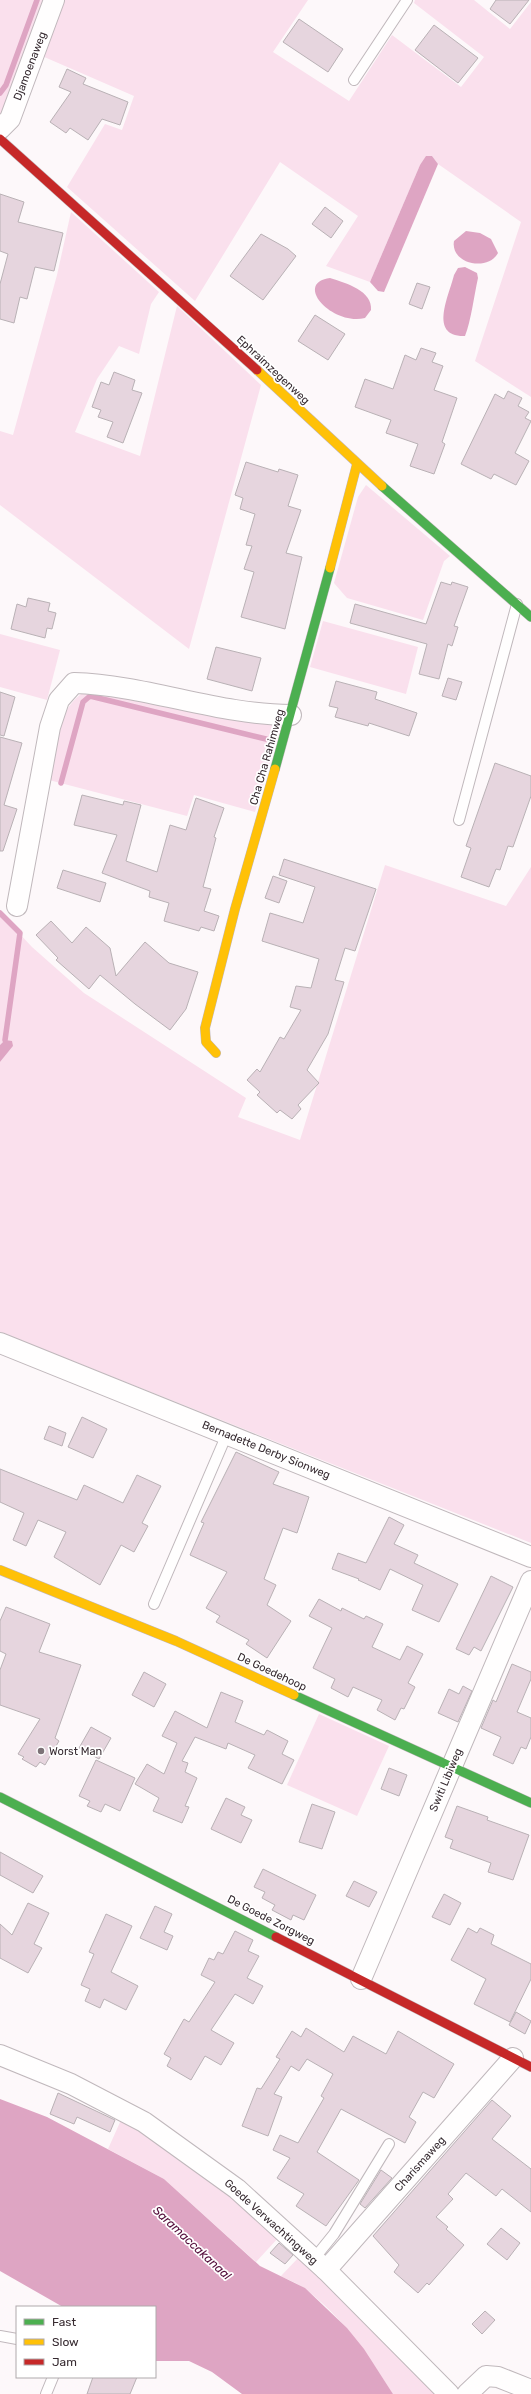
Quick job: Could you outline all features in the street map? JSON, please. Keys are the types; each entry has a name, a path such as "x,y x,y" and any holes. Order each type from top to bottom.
{"street":[{"name":"Djamoenaweg","path":"0,129 10,119 54,0"},
{"name":"Ephraimzegenweg","path":"0,139 194,312 357,464 531,617"},
{"name":"Cha Cha Rahimweg","path":"216,1053 206,1045 204,1038 205,1028 235,909 292,715 357,464"},
{"path":"17,906 50,726 59,700 74,683 101,684 260,715 292,715"},
{"name":"Bernadette Derby Sionweg","path":"0,1343 531,1557"},
{"name":"De Goedehoop","path":"0,1570 176,1641 531,1803"},
{"name":"Switi Libiweg","path":"361,1979 531,1582"},
{"name":"De Goede Zorgweg","path":"0,1797 361,1979 531,2067"},
{"name":"Goede Verwachtingweg","path":"0,2055 71,2084 144,2122 237,2189 320,2265 450,2394"},
{"name":"Charismaweg","path":"320,2265 513,2058"},
{"path":"467,2394 486,2376 498,2377 531,2390"}],"lane":[{"path":"354,80 407,0"},
{"path":"459,820 517,604"},
{"path":"154,1604 227,1434"},
{"path":"320,2265 334,2234 389,2144"},
{"path":"0,2336 16,2339"},
{"path":"46,2394 53,2378"}],"shaded area":[{"path":"0,0 47,0 4,112 0,114"},
{"path":"63,0 308,0 273,52 349,101 392,35 461,87 484,57 414,3 415,0 474,0 510,29 531,2 531,397 475,361 521,222 438,164 432,156 420,165 370,282 326,266 358,216 280,162 195,301 67,187 105,124 122,130 134,96 42,56"},
{"path":"71,212 159,292 151,304 139,354 119,346 97,379 75,432 140,456 177,306 261,385 189,649 0,505 0,431 13,435 57,275"},
{"path":"366,485 450,556 444,561 423,620 347,598 334,583 358,497"},
{"path":"323,621 418,647 406,694 310,667"},
{"path":"0,634 60,650 47,700 0,687"},
{"path":"84,692 282,723 255,812 194,795 187,816 49,780 54,744 62,720 67,709"},
{"path":"385,865 506,906 531,867 531,1543 0,1332 0,1062 13,1046 5,1040 0,1045 0,913 32,947 84,993 246,1098 238,1117 300,1140"},
{"path":"319,1714 389,1746 357,1816 287,1785"},
{"path":"121,2120 179,2155 226,2189 279,2237 256,2262 164,2179 108,2149"},
{"path":"300,2256 437,2394 393,2394 354,2337 343,2324 319,2300 296,2283 281,2276"}],"water":[{"path":"426,156 432,156 438,164 384,292 378,291 370,282 420,165"},
{"path":"466,231 480,233 491,239 498,253 493,259 479,264 464,260 458,255 454,249 454,241"},
{"path":"465,267 477,273 478,278 471,316 465,336 454,335 447,330 444,323 444,314 454,275 458,268"},
{"path":"330,278 351,285 368,298 371,310 365,318 353,319 340,316 321,303 316,295 315,287 320,281"},
{"path":"5,1040 12,1041 13,1046 0,1062 0,1045"},
{"name":"Saramaccakanaal","path":"0,2099 47,2117 164,2179 260,2266 305,2288 347,2328 364,2349 393,2394 242,2394 212,2372 189,2361 156,2361 156,2306 61,2306 0,2271"}],"building":[{"path":"496,0 529,0 510,24 490,9"},
{"path":"299,19 343,49 328,72 283,42"},
{"path":"434,25 478,58 458,83 415,50"},
{"path":"67,69 86,78 83,84 128,102 120,125 102,119 88,140 70,128 66,133 50,122 71,92 59,87"},
{"path":"0,194 24,202 18,222 63,233 54,271 35,267 27,299 20,297 14,323 0,319 0,284 8,254 0,251"},
{"path":"325,207 343,221 331,238 312,224"},
{"path":"261,234 288,249 296,256 263,300 230,276"},
{"path":"417,283 430,287 422,309 409,304"},
{"path":"315,315 345,334 328,360 298,341"},
{"path":"421,348 436,353 432,362 443,366 434,390 457,398 442,442 445,444 434,474 410,466 418,444 386,433 391,420 355,407 365,379 393,389 405,355 416,360"},
{"path":"114,372 135,380 132,390 142,393 123,443 107,437 113,422 98,417 101,410 92,407 101,382 109,385"},
{"path":"508,391 522,398 518,406 529,412 525,418 531,421 515,453 529,461 516,485 494,474 491,479 461,464 495,394 504,399"},
{"path":"246,462 278,472 279,469 298,475 288,506 301,510 286,553 302,557 285,629 241,617 254,572 244,569 252,546 246,545 255,514 240,509 243,498 235,495"},
{"path":"441,582 451,585 452,582 468,587 454,626 458,627 452,646 448,644 439,679 419,674 427,644 350,623 355,604 426,624"},
{"path":"28,598 50,603 48,611 56,613 52,629 47,628 45,638 11,629 17,604 26,607"},
{"path":"216,647 261,658 252,691 207,679"},
{"path":"448,678 462,682 456,700 442,696"},
{"path":"336,681 377,692 375,699 417,713 409,736 369,723 368,726 335,717 338,708 329,706"},
{"path":"0,692 15,697 4,736 0,735"},
{"path":"0,737 22,743 4,805 17,809 3,851 0,851"},
{"path":"495,763 531,776 531,796 513,847 508,846 500,870 496,869 489,887 461,877 471,848 466,846"},
{"path":"82,795 123,805 124,801 141,805 126,861 157,872 170,825 186,830 196,798 224,808 214,837 216,838 203,887 211,889 204,911 219,916 214,931 201,927 199,931 164,921 169,903 149,897 150,891 102,873 117,835 74,825"},
{"path":"284,859 376,889 355,951 345,948 335,980 344,982 328,1034 307,1070 319,1083 298,1105 301,1109 292,1119 280,1110 277,1113 257,1095 260,1092 247,1080 257,1069 260,1072 280,1037 284,1039 301,1010 290,1007 296,986 311,988 319,959 262,941 270,913 303,923 315,887 279,875"},
{"path":"63,870 106,883 100,902 57,888"},
{"path":"273,876 287,881 279,903 265,898"},
{"path":"51,921 72,943 86,927 110,948 116,976 145,942 169,963 198,972 186,1009 170,1030 100,975 89,989 56,960 58,958 36,935"},
{"path":"82,1417 107,1429 93,1458 68,1447"},
{"path":"49,1426 66,1433 62,1446 44,1439"},
{"path":"236,1452 279,1472 273,1484 309,1497 297,1533 283,1528 264,1579 276,1585 267,1605 291,1621 267,1658 246,1644 249,1640 216,1622 220,1616 206,1608 227,1572 190,1555 204,1523 201,1522"},
{"path":"0,1469 77,1500 84,1485 123,1503 137,1475 161,1486 142,1523 148,1526 134,1552 121,1545 100,1585 54,1557 66,1532 38,1520 26,1546 13,1540 24,1513 0,1502"},
{"path":"389,1517 404,1525 394,1544 418,1555 414,1563 458,1584 439,1622 412,1610 423,1585 390,1569 380,1590 358,1580 359,1579 332,1569 338,1553 366,1563"},
{"path":"491,1576 513,1587 481,1651 474,1647 469,1655 456,1649"},
{"path":"319,1599 341,1611 342,1608 364,1619 366,1616 383,1624 372,1647 400,1660 407,1646 423,1654 408,1683 415,1687 404,1709 401,1708 395,1720 377,1710 382,1700 353,1687 348,1697 331,1688 335,1679 313,1668 332,1628 309,1616"},
{"path":"6,1607 50,1624 39,1652 81,1665 55,1738 59,1741 45,1765 40,1762 36,1767 22,1759 24,1757 18,1754 40,1719 0,1705 0,1670 6,1654 0,1651 0,1621"},
{"path":"512,1664 531,1672 531,1679 517,1712 531,1718 531,1737 526,1749 521,1747 513,1764 493,1755 501,1737 481,1728 493,1700 496,1702"},
{"path":"144,1672 166,1684 154,1707 132,1695"},
{"path":"463,1686 472,1691 458,1722 438,1713 449,1689 459,1694"},
{"path":"221,1692 243,1701 235,1722 264,1735 267,1730 288,1741 282,1754 294,1760 282,1784 248,1768 255,1755 228,1743 226,1749 195,1737 182,1761 188,1763 185,1772 197,1778 185,1806 189,1807 182,1823 153,1811 159,1798 135,1784 147,1764 164,1774 177,1743 162,1736 175,1711 207,1728"},
{"path":"91,1727 111,1738 99,1759 79,1748"},
{"path":"96,1760 135,1778 120,1811 105,1804 101,1812 87,1806 90,1801 79,1796"},
{"path":"389,1768 407,1775 399,1796 381,1789"},
{"path":"226,1798 245,1807 241,1815 252,1820 241,1843 211,1829"},
{"path":"312,1804 335,1812 322,1849 299,1842"},
{"path":"457,1806 488,1817 487,1820 529,1835 513,1880 488,1872 491,1863 450,1848 453,1840 445,1837"},
{"path":"0,1852 43,1876 33,1893 0,1875"},
{"path":"263,1869 316,1895 304,1920 293,1915 291,1920 272,1910 275,1905 262,1898 265,1892 254,1887"},
{"path":"354,1881 377,1892 369,1907 346,1896"},
{"path":"444,1894 461,1903 450,1925 432,1917"},
{"path":"28,1903 49,1913 34,1944 42,1948 28,1973 0,1958 0,1924 12,1935"},
{"path":"155,1906 172,1914 164,1932 173,1936 167,1950 140,1938"},
{"path":"106,1914 132,1926 111,1972 138,1986 126,2010 104,1999 100,2008 85,2001 90,1989 81,1985 94,1954 89,1952"},
{"path":"468,1928 477,1933 480,1928 494,1935 491,1944 531,1964 531,1979 510,2022 474,2004 486,1979 451,1960"},
{"path":"235,1931 253,1940 248,1951 259,1956 247,1978 263,1986 253,2004 235,1994 211,2030 234,2043 221,2065 205,2056 191,2080 167,2066 171,2058 164,2054 184,2019 189,2022 215,1982 201,1975 209,1958 214,1960 218,1952 223,1954"},
{"path":"516,2012 531,2021 525,2034 509,2025"},
{"path":"306,2028 344,2052 353,2036 386,2054 398,2031 454,2064 434,2098 423,2092 409,2117 416,2122 405,2143 341,2109 317,2152 359,2180 326,2226 296,2206 304,2194 277,2178 290,2158 273,2150 280,2135 298,2143 324,2098 321,2096 333,2074 307,2059 299,2071 291,2066 274,2094 282,2097 268,2136 242,2126 257,2088 261,2089 280,2059 276,2057 292,2031 301,2037"},
{"path":"58,2093 115,2120 110,2132 77,2117 74,2124 50,2114"},
{"path":"492,2100 511,2116 492,2139 531,2169 531,2212 502,2189 496,2196 466,2173 448,2194 453,2199 436,2217 448,2227 446,2229 464,2245 429,2285 427,2283 418,2293 394,2272 399,2265 373,2236"},
{"path":"381,2170 392,2178 365,2208 360,2204"},
{"path":"501,2228 520,2243 507,2260 487,2244"},
{"path":"279,2243 293,2255 285,2264 270,2253"},
{"path":"485,2311 495,2320 482,2334 472,2324"},
{"path":"93,2378 137,2378 130,2394 87,2394"}],"waterway":[{"path":"0,93 6,85 37,0"},
{"path":"61,783 83,702 90,696 266,739"},
{"path":"0,913 20,933 5,1040"}],"traffic: fast":[{"path":"382,486 531,617"},
{"path":"275,769 330,568"},
{"path":"294,1695 531,1803"},
{"path":"0,1797 276,1937"}],"traffic: slow":[{"path":"257,370 382,486"},
{"path":"330,568 357,464"},
{"path":"216,1053 206,1042 205,1028 235,909 275,769"},
{"path":"0,1570 176,1641 294,1695"}],"traffic: jam":[{"path":"0,139 257,370"},
{"path":"276,1937 531,2067"}],"place":[{"name":"Worst Man","path":"41,1751"}]}
